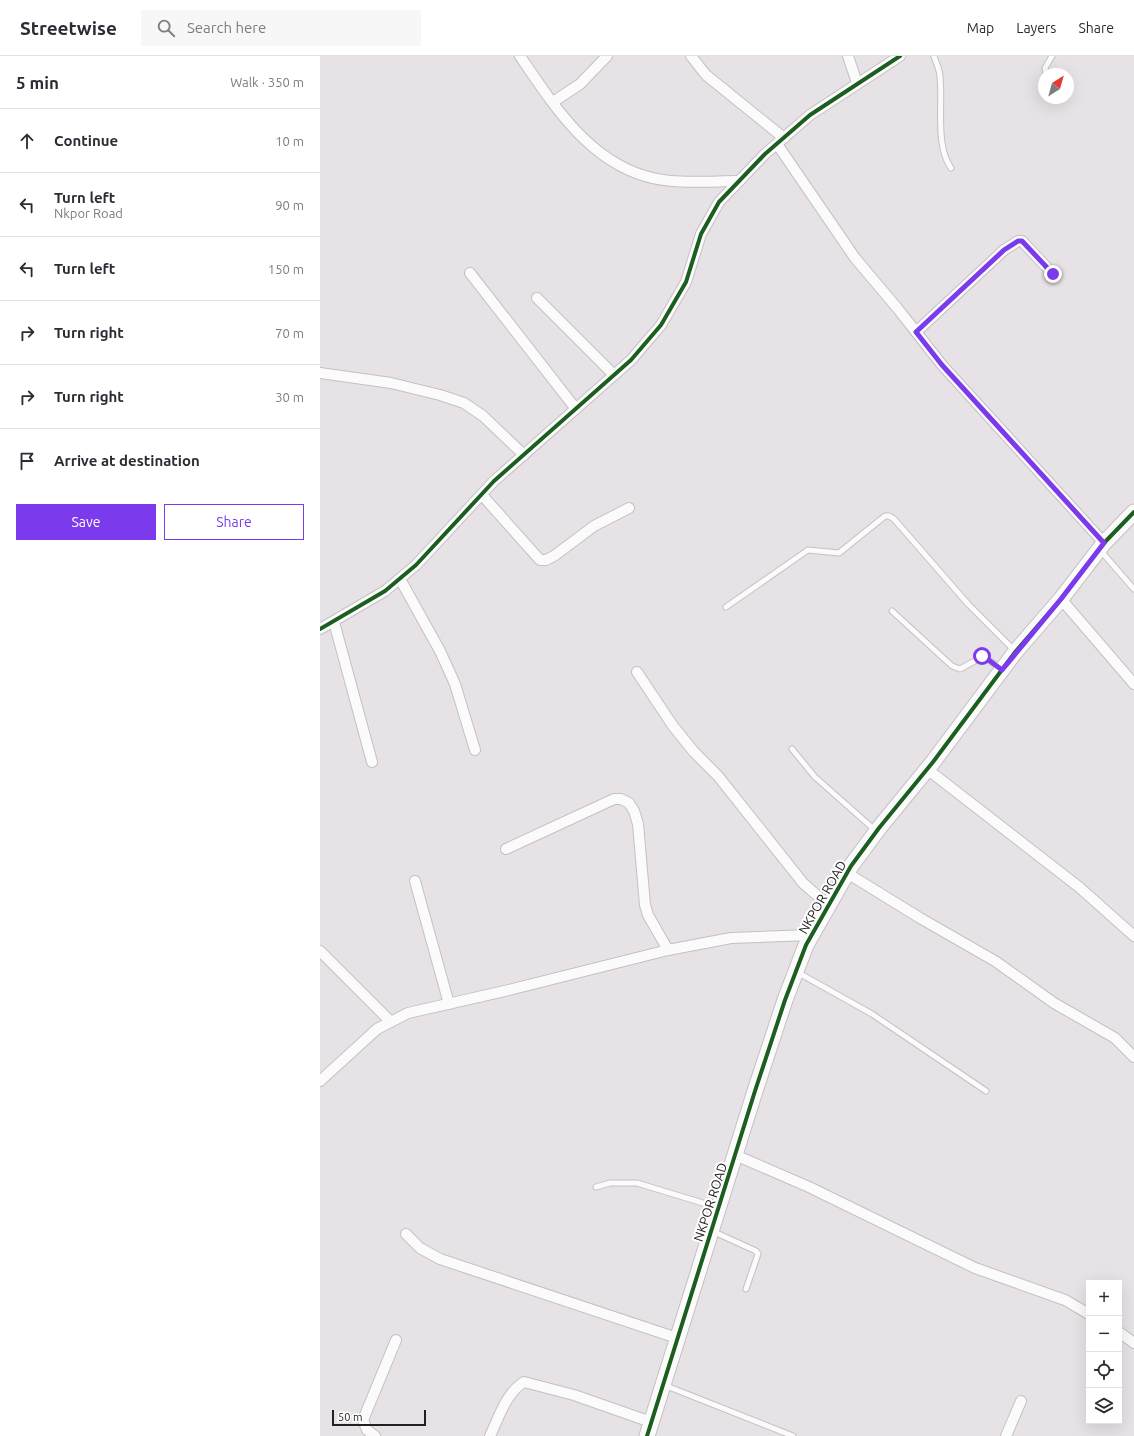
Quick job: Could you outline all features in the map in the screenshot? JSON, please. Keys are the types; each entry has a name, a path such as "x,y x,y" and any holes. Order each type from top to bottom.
{"street":[{"path":"520,56 553,102 585,141 616,164 645,177 682,181 739,181"},
{"path":"553,102 580,84 607,56"},
{"path":"691,56 706,75 780,141 855,258 942,365 1102,546"},
{"path":"848,56 857,83"},
{"path":"320,629 385,591 400,579 416,565 482,495 524,455 631,360 661,325 686,282 701,234 719,202 780,141 810,115 900,56"},
{"path":"916,332 1004,250 1018,241 1022,241 1053,274"},
{"path":"470,273 576,410"},
{"path":"537,298 614,375"},
{"path":"320,373 391,383 440,395 464,403 483,416 524,455"},
{"path":"482,495 540,560 546,560 554,556 594,526 630,508"},
{"name":"NKPOR ROAD","path":"649,1429 735,1155 796,972 812,935 847,873 876,832 927,769 1016,652 1061,599 1102,546 1134,512"},
{"path":"400,579 440,652 455,684 475,750"},
{"path":"1061,599 1134,684"},
{"path":"334,622 372,762"},
{"path":"637,672 674,726 694,752 718,776 803,883 828,906"},
{"path":"927,769 1079,887 1134,936"},
{"path":"506,849 614,798 621,799 629,803 634,811 638,824 645,905 648,915 668,950"},
{"path":"847,873 920,918 995,961 1054,1002 1115,1038 1134,1057"},
{"path":"415,881 449,1004"},
{"path":"320,1081 377,1029 408,1013 668,950 731,938 812,935"},
{"path":"320,951 392,1022"},
{"path":"735,1155 809,1187 975,1268 1065,1300 1086,1312"},
{"path":"406,1234 420,1248 440,1258 678,1338"},
{"path":"1122,1334 1134,1343"},
{"path":"375,1436 367,1430 363,1420 396,1340"},
{"path":"490,1436 507,1400 516,1387 524,1382 574,1395 649,1429"},
{"path":"1006,1436 1021,1401"}],"lane":[{"path":"934,56 940,75 943,148 947,162 952,168"},
{"path":"1045,68 1052,56"},
{"path":"726,607 808,550 839,553 885,516 890,516 894,518 968,604 1016,652"},
{"path":"1102,546 1134,589"},
{"path":"892,611 952,666 960,669 982,656 1002,670"},
{"path":"792,750 815,777 876,832"},
{"path":"796,972 872,1014 986,1091"},
{"path":"596,1187 617,1183 637,1183 719,1208"},
{"path":"712,1230 756,1251 758,1254 746,1289"},
{"path":"663,1385 793,1436"}],"cycle path":[{"path":"320,629 385,591 416,565 494,481 631,360 661,325 686,282 701,234 719,202 765,154 810,115 900,56"},
{"path":"647,1436 755,1091 785,1000 806,945 851,866 879,828 933,762 1016,651 1061,599 1104,543 1134,512"}],"route":[{"path":"982,656 1002,670 1061,599 1104,543 1002,433 942,365 916,332 1004,250 1018,241 1022,241 1053,274"}]}
